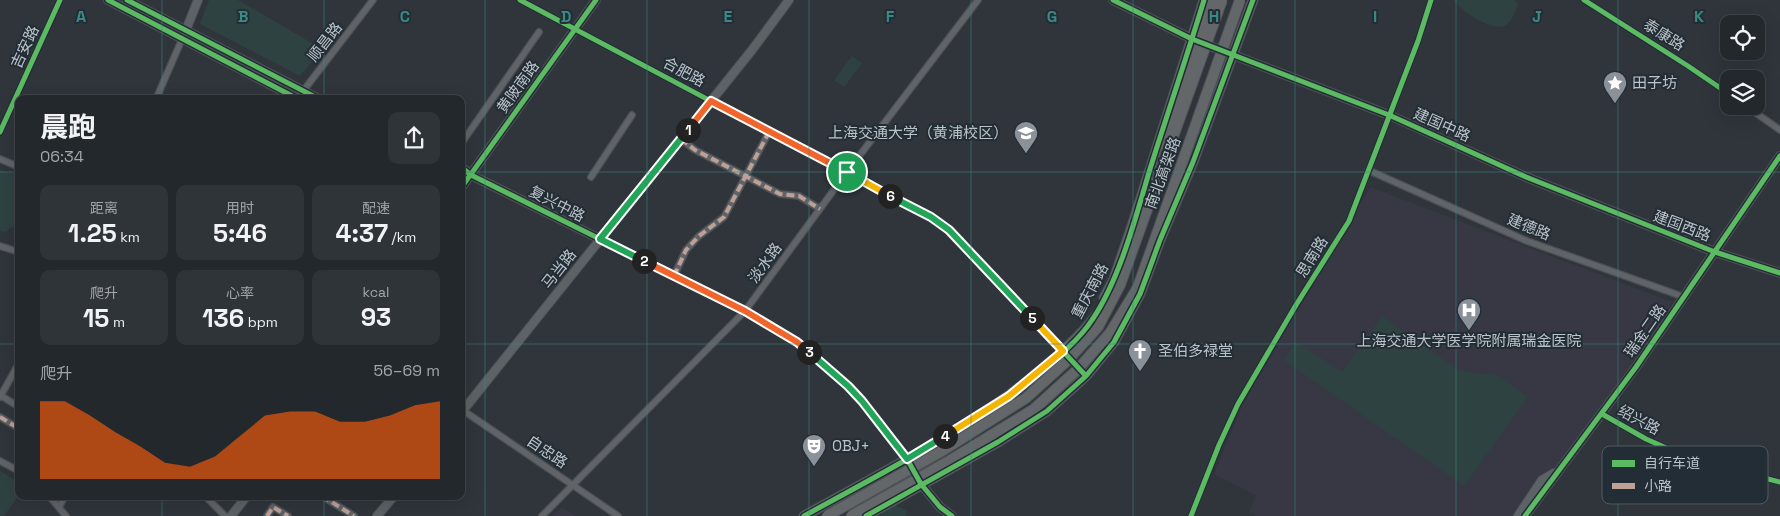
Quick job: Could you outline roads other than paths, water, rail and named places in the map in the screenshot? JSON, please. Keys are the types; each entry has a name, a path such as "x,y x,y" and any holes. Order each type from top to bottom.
{"highway":[{"path":"1149,207 1162,152 1212,0"},
{"name":"南北高架路","path":"827,516 942,451 1026,398 1068,360 1098,327 1120,285 1222,0"},
{"name":"南北高架路","path":"851,516 949,461 1034,409 1077,370 1110,334 1138,287 1241,0"},
{"path":"1177,178 1196,142 1246,0"}],"main road":[{"path":"108,0 289,95"},
{"path":"127,0 311,95"},
{"path":"186,30 198,0"},
{"name":"黄陂南路","path":"465,183 596,0"},
{"name":"马当路","path":"465,407 681,139 789,0"},
{"name":"建国中路","path":"1113,0 1192,39 1389,115 1526,177 1604,208"},
{"name":"重庆南路","path":"1092,320 1116,272 1204,0"},
{"name":"重庆南路","path":"804,516 974,420 1009,396 1063,351 1092,320 1107,300 1126,262 1147,207 1201,42 1217,0"},
{"path":"1228,52 1241,0"},
{"path":"866,516 998,442 1047,411 1086,376 1114,342 1140,294 1160,240 1166,216 1228,52 1252,0"},
{"name":"瑞金二路","path":"1525,516 1602,414 1780,156"},
{"name":"复兴中路","path":"465,170 471,175 745,311 797,342 848,386 862,401 907,459 921,484 940,507 952,516"},
{"name":"复兴中路","path":"465,175 471,175"},
{"name":"建国西路","path":"1604,208 1715,252 1780,273"},
{"path":"1518,516 1542,480 1558,470"},
{"path":"231,516 244,500"},
{"path":"378,516 391,500"}],"street":[{"name":"吉安路","path":"17,95 60,0"},
{"name":"顺昌路","path":"300,95 373,0"},
{"name":"合肥路","path":"520,0 931,217 949,230 1086,376"},
{"name":"淡水路","path":"542,516 745,311 847,172 978,0"},
{"name":"思南路","path":"1191,516 1219,445 1238,404 1296,305 1349,221 1418,41 1431,0"},
{"name":"泰康路","path":"1584,0 1720,88"},
{"path":"158,95 186,30"},
{"path":"465,137 539,32"},
{"name":"吉安路","path":"0,132 15,99"},
{"path":"590,177 632,115"},
{"path":"1759,115 1780,130"},
{"path":"674,276 686,250 699,236 724,217 769,132"},
{"path":"681,139 695,150 780,194 799,196 820,209"},
{"path":"0,159 15,165"},
{"name":"建德路","path":"1368,170 1527,241 1684,297"},
{"path":"0,246 15,251"},
{"path":"15,370 0,396 15,405"},
{"name":"自忠路","path":"465,413 618,516"},
{"name":"绍兴路","path":"1602,414 1662,446"},
{"path":"0,417 15,425"},
{"path":"0,461 15,469"},
{"path":"52,500 66,516"},
{"path":"59,508 63,500"},
{"path":"209,500 225,516"},
{"path":"328,500 354,516"},
{"path":"267,516 272,507 288,516"}],"place":[{"name":"田子坊","path":"1615,104"},
{"name":"上海交通大学（黄浦校区）","path":"1026,154"},
{"name":"上海交通大学医学院附属瑞金医院","path":"1469,331"},
{"name":"圣伯多禄堂","path":"1140,372"},
{"name":"OBJ+","path":"814,467"}]}
